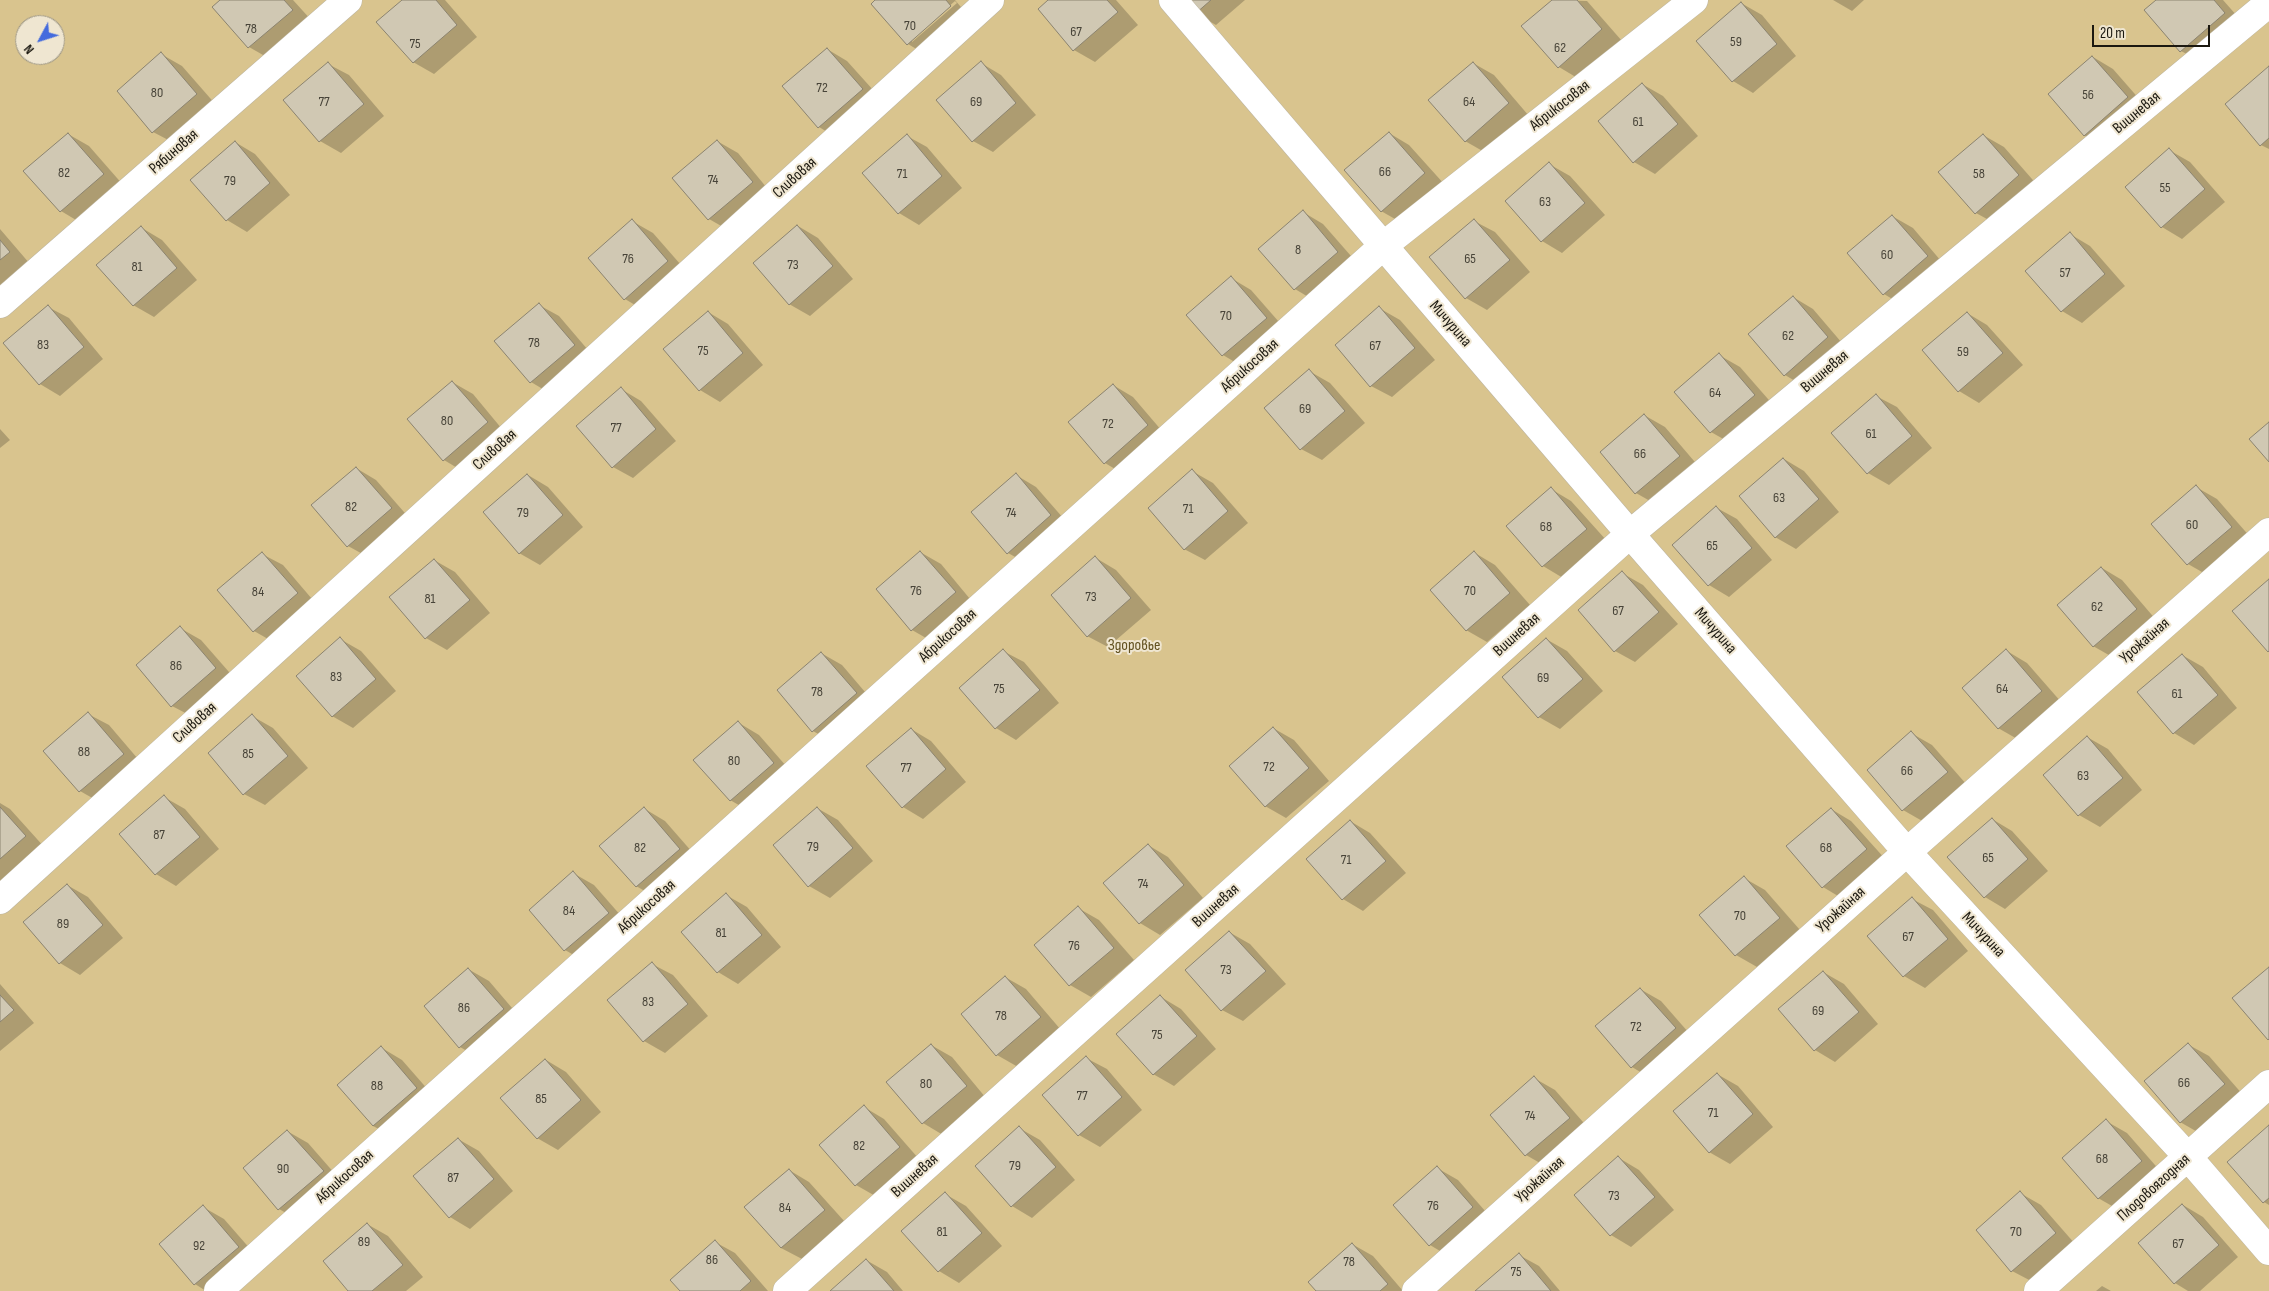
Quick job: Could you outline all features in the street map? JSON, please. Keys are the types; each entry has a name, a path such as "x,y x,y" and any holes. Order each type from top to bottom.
{"street":[{"name":"Рябиновая","path":"0,304 348,0"},
{"name":"Сливовая","path":"0,900 990,0"},
{"name":"Мичурина","path":"1173,0 1630,534 1907,852 2188,1157 2269,1251"},
{"name":"Абрикосовая","path":"218,1291 1383,246 1694,0"},
{"name":"Вишневая","path":"786,1291 1630,534 2269,3"},
{"name":"Урожайная","path":"1416,1291 1907,852 2269,532"},
{"name":"Плодовоягодная","path":"2038,1291 2269,1084"}],"green space":[{"name":"Здоровье","path":"0,0 2269,0 2269,1291 0,1291"}],"building":[{"path":"220,0 284,0 293,10 248,48 212,7"},
{"path":"402,0 436,0 457,25 413,63 376,22"},
{"path":"875,0 946,0 951,6 907,45 871,4"},
{"path":"1048,0 1107,0 1118,12 1073,51 1038,9"},
{"path":"1182,0 1211,0 1195,14"},
{"path":"1552,0 1577,0 1602,29 1558,68 1521,26"},
{"path":"2156,0 2214,0 2225,13 2180,52 2144,10"},
{"path":"1741,2 1777,44 1732,82 1696,41"},
{"path":"827,48 863,89 818,128 782,86"},
{"path":"161,52 197,94 152,133 117,91"},
{"path":"2092,56 2128,97 2084,136 2048,94"},
{"path":"981,61 1016,103 972,142 936,100"},
{"path":"328,62 364,104 319,142 283,100"},
{"path":"1473,62 1509,103 1465,142 1428,100"},
{"path":"2269,66 2269,138 2260,146 2225,104"},
{"path":"1642,83 1678,124 1633,163 1598,121"},
{"path":"1389,132 1425,173 1381,212 1344,170"},
{"path":"68,133 104,174 60,212 23,171"},
{"path":"907,134 942,176 898,214 862,173"},
{"path":"1983,134 2019,175 1975,214 1938,172"},
{"path":"717,140 753,182 708,220 672,178"},
{"path":"235,141 270,183 226,221 190,180"},
{"path":"2169,148 2205,189 2161,228 2125,187"},
{"path":"1549,162 1585,203 1541,242 1505,201"},
{"path":"1303,210 1338,252 1294,290 1258,249"},
{"path":"1892,215 1928,256 1883,295 1847,253"},
{"path":"632,219 668,261 624,300 588,258"},
{"path":"1474,219 1510,260 1465,299 1429,257"},
{"path":"797,225 833,266 789,305 753,263"},
{"path":"141,226 177,268 133,306 96,265"},
{"path":"2070,232 2105,274 2061,312 2025,271"},
{"path":"0,240 10,252 0,260"},
{"path":"1231,276 1267,318 1222,356 1186,315"},
{"path":"1793,296 1828,337 1784,376 1748,334"},
{"path":"539,303 575,345 530,383 494,341"},
{"path":"48,305 84,347 39,385 3,343"},
{"path":"1379,306 1415,348 1370,387 1335,345"},
{"path":"708,311 743,353 699,391 663,349"},
{"path":"1967,312 2003,353 1958,392 1922,350"},
{"path":"1719,353 1755,395 1710,433 1674,392"},
{"path":"1309,369 1345,411 1300,450 1264,408"},
{"path":"452,381 488,422 443,461 407,419"},
{"path":"1113,384 1148,425 1104,464 1068,422"},
{"path":"621,387 656,429 612,468 576,426"},
{"path":"1876,394 1912,436 1867,474 1831,433"},
{"path":"1644,414 1680,456 1635,494 1600,452"},
{"path":"2269,422 2269,462 2249,439"},
{"path":"1783,458 1819,499 1775,538 1739,496"},
{"path":"356,467 392,508 347,547 311,505"},
{"path":"1192,469 1228,511 1184,550 1148,508"},
{"path":"1016,473 1051,515 1007,554 971,512"},
{"path":"527,474 563,515 519,554 483,512"},
{"path":"2196,485 2232,527 2187,565 2151,524"},
{"path":"1551,487 1587,529 1542,567 1506,526"},
{"path":"1716,506 1752,548 1708,586 1672,545"},
{"path":"920,551 956,592 911,631 876,589"},
{"path":"1474,551 1510,593 1466,631 1430,590"},
{"path":"262,552 298,593 253,632 217,590"},
{"path":"1095,556 1131,598 1087,637 1051,595"},
{"path":"434,559 470,600 425,639 389,597"},
{"path":"2101,567 2137,609 2093,647 2057,605"},
{"path":"1622,571 1659,612 1614,652 1578,610"},
{"path":"2269,579 2269,651 2268,652 2232,611"},
{"path":"180,626 216,668 171,707 136,665"},
{"path":"340,637 376,679 332,717 296,676"},
{"path":"1546,638 1583,679 1538,718 1502,677"},
{"path":"1003,649 1040,690 995,729 959,688"},
{"path":"2006,649 2042,691 1998,729 1962,688"},
{"path":"821,652 857,693 812,732 777,690"},
{"path":"2182,654 2218,695 2173,734 2137,692"},
{"path":"88,712 124,754 79,792 43,751"},
{"path":"252,714 288,756 243,795 208,753"},
{"path":"738,721 774,763 730,801 693,760"},
{"path":"1273,727 1309,768 1265,807 1229,766"},
{"path":"911,728 946,769 902,808 866,766"},
{"path":"1911,731 1948,772 1902,811 1867,770"},
{"path":"2087,736 2123,778 2078,816 2043,775"},
{"path":"164,795 200,837 155,875 119,834"},
{"path":"0,807 26,836 0,859"},
{"path":"644,807 680,849 636,887 599,846"},
{"path":"817,807 853,848 808,887 773,845"},
{"path":"1831,808 1867,849 1822,888 1786,846"},
{"path":"1992,818 2028,859 1984,898 1947,857"},
{"path":"1350,820 1386,861 1342,900 1306,859"},
{"path":"1148,844 1184,885 1139,924 1103,883"},
{"path":"573,871 609,913 564,951 529,910"},
{"path":"1744,876 1780,918 1735,956 1699,915"},
{"path":"67,884 103,925 59,964 23,922"},
{"path":"726,893 762,935 717,973 681,932"},
{"path":"1912,897 1948,939 1903,977 1867,936"},
{"path":"1078,906 1114,948 1069,986 1034,945"},
{"path":"1229,931 1266,971 1221,1011 1185,970"},
{"path":"652,962 688,1004 643,1042 607,1000"},
{"path":"2269,967 2269,1039 2268,1040 2232,998"},
{"path":"468,968 504,1009 459,1048 424,1006"},
{"path":"1823,971 1859,1012 1814,1051 1778,1009"},
{"path":"1005,976 1041,1017 996,1056 961,1014"},
{"path":"1640,988 1676,1028 1631,1068 1595,1026"},
{"path":"0,995 14,1010 0,1022"},
{"path":"1160,995 1197,1036 1153,1075 1116,1034"},
{"path":"2188,1043 2225,1084 2180,1123 2144,1081"},
{"path":"931,1044 967,1086 922,1124 886,1082"},
{"path":"381,1046 417,1088 373,1126 337,1085"},
{"path":"1086,1056 1122,1097 1078,1136 1042,1095"},
{"path":"545,1059 581,1100 537,1139 500,1098"},
{"path":"1717,1073 1753,1114 1709,1153 1673,1111"},
{"path":"1534,1076 1570,1118 1525,1156 1490,1115"},
{"path":"864,1105 900,1147 855,1186 819,1145"},
{"path":"2106,1119 2142,1161 2098,1199 2062,1158"},
{"path":"2269,1125 2269,1198 2263,1203 2227,1162"},
{"path":"1019,1126 1056,1167 1011,1207 975,1166"},
{"path":"287,1130 324,1171 278,1210 243,1168"},
{"path":"458,1138 494,1179 449,1218 413,1176"},
{"path":"1618,1156 1655,1197 1610,1236 1574,1195"},
{"path":"1437,1166 1473,1207 1429,1246 1393,1205"},
{"path":"789,1169 825,1210 781,1248 744,1207"},
{"path":"2020,1191 2056,1233 2011,1272 1976,1230"},
{"path":"945,1192 982,1233 938,1272 901,1231"},
{"path":"2182,1204 2219,1245 2174,1284 2138,1243"},
{"path":"203,1205 239,1247 194,1285 159,1244"},
{"path":"367,1223 403,1265 372,1291 348,1291 323,1261"},
{"path":"715,1240 751,1281 740,1291 680,1291 670,1280"},
{"path":"1352,1243 1388,1284 1380,1291 1316,1291 1308,1282"},
{"path":"1519,1253 1551,1291 1475,1291"},
{"path":"866,1259 894,1291 830,1291"}]}
